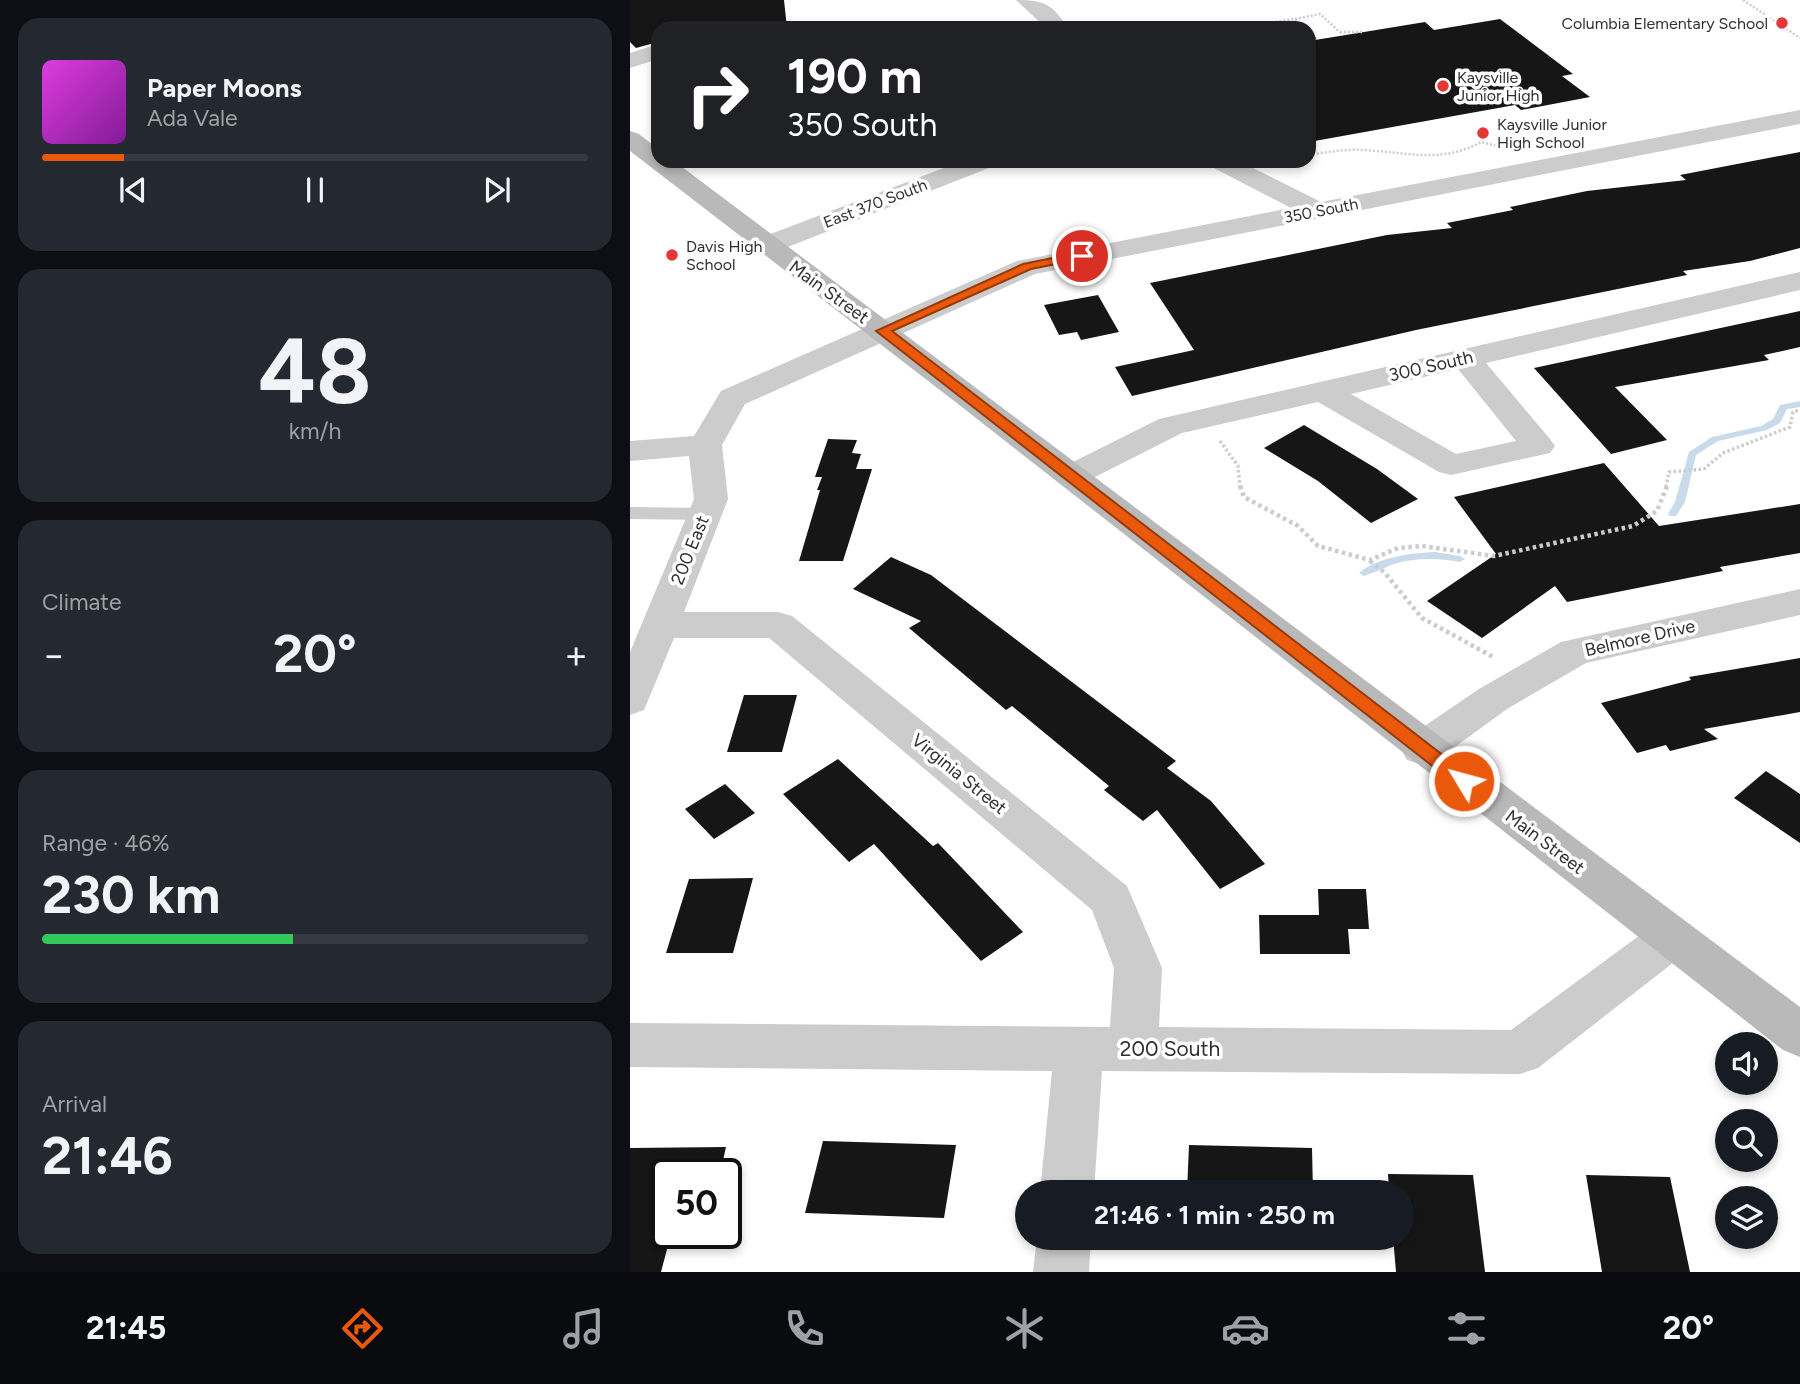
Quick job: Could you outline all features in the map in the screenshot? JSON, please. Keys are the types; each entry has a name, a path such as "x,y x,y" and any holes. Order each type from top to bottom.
{"main road":[{"name":"Main Street","path":"668,168 765,246 883,331 1422,749 1800,1035"}],"street":[{"path":"1027,0 1051,21"},
{"path":"630,61 651,54"},
{"name":"350 South","path":"883,331 1027,267 1800,117"},
{"name":"East 370 South","path":"765,246 967,168"},
{"path":"1233,168 1319,211"},
{"name":"300 South","path":"1071,476 1171,426 1800,281"},
{"path":"630,451 705,445 732,398 883,331"},
{"path":"1324,391 1451,465 1538,446 1465,358"},
{"name":"200 East","path":"630,700 711,499 705,445"},
{"name":"Belmore Drive","path":"1422,749 1493,699 1575,652 1800,602"},
{"name":"Virginia Street","path":"660,625 778,625 1111,899 1138,968 1133,1049"},
{"name":"200 South","path":"630,1045 1520,1052 1671,938"},
{"path":"1068,1180 1079,1049"},
{"path":"1061,1272 1062,1250"}],"lane":[{"path":"630,513 705,514"}],"path":[{"path":"1743,0 1800,38"},
{"path":"1281,21 1320,14 1343,35"},
{"path":"1339,32 1363,32"},
{"path":"1316,154 1369,150 1433,157 1460,154 1481,142 1497,146"},
{"path":"1370,560 1398,548 1422,546 1494,556 1633,526 1652,517 1662,508 1668,472 1678,469 1704,469 1708,462 1744,444 1767,439 1773,432 1790,427 1793,412 1800,410"},
{"path":"1215,436 1238,466 1240,490 1244,497 1267,508 1284,522 1298,526 1318,546 1370,560 1386,570 1421,618 1460,641 1480,646 1495,658"}],"building":[{"path":"630,0 784,0 786,21 651,21 651,44 636,48 630,42"},
{"name":"Kaysville Junior High","path":"1500,19 1573,74 1562,76 1590,97 1521,110 1515,105 1316,141 1316,40 1425,22 1434,30"},
{"path":"1800,152 1800,248 1750,261 1683,271 1687,275 1416,330 1132,396 1115,367 1194,350 1150,283 1387,235 1452,228 1447,223 1513,210 1510,207 1587,191 1686,180 1680,175"},
{"path":"1098,295 1119,332 1081,340 1077,332 1059,335 1044,305"},
{"path":"1800,311 1800,347 1764,355 1769,360 1615,387 1667,440 1611,454 1534,368"},
{"path":"1304,425 1377,469 1418,499 1371,523 1318,481 1264,448"},
{"path":"828,439 857,440 852,453 861,454 856,469 872,469 843,561 799,561 820,490 817,490 822,477 815,477"},
{"path":"1604,463 1659,526 1800,504 1800,553 1720,567 1723,571 1567,602 1555,586 1482,638 1427,601 1496,554 1454,497"},
{"path":"891,557 931,575 1176,761 1167,768 1211,801 1265,864 1220,889 1157,810 1143,821 1104,790 1109,786 1012,706 1006,710 909,628 921,621 853,589"},
{"path":"1800,658 1800,712 1704,729 1718,739 1670,751 1666,745 1637,753 1601,703 1691,680 1689,677"},
{"path":"744,695 797,695 782,752 727,752"},
{"path":"838,759 933,846 938,843 1023,932 981,961 874,844 849,862 783,794"},
{"path":"1766,771 1800,794 1800,843 1734,798"},
{"path":"725,784 755,813 714,839 685,809"},
{"path":"753,878 733,953 666,953 689,879"},
{"path":"1318,889 1366,889 1369,929 1348,929 1350,954 1260,954 1259,915 1319,915"},
{"path":"823,1141 956,1145 944,1218 805,1213"},
{"path":"1189,1145 1312,1148 1313,1180 1188,1180"},
{"path":"726,1147 724,1158 651,1158 651,1249 667,1249 661,1272 630,1272 630,1148"},
{"path":"1388,1174 1473,1175 1485,1272 1396,1272 1394,1250 1414,1250 1414,1180 1388,1180"},
{"path":"1586,1175 1670,1177 1690,1272 1602,1272"}],"waterway":[{"path":"1673,514 1680,502 1692,454 1715,439 1764,428 1777,421 1783,407 1800,404"},
{"path":"1364,573 1411,557 1460,559"}],"place":[{"name":"Columbia Elementary School","path":"1782,23"},
{"name":"Kaysville Junior High","path":"1443,86"},
{"name":"Kaysville Junior High School","path":"1483,133"},
{"name":"Davis High School","path":"672,255"}],"route":[{"path":"1082,256 1027,267 883,331 1464,781"}]}
